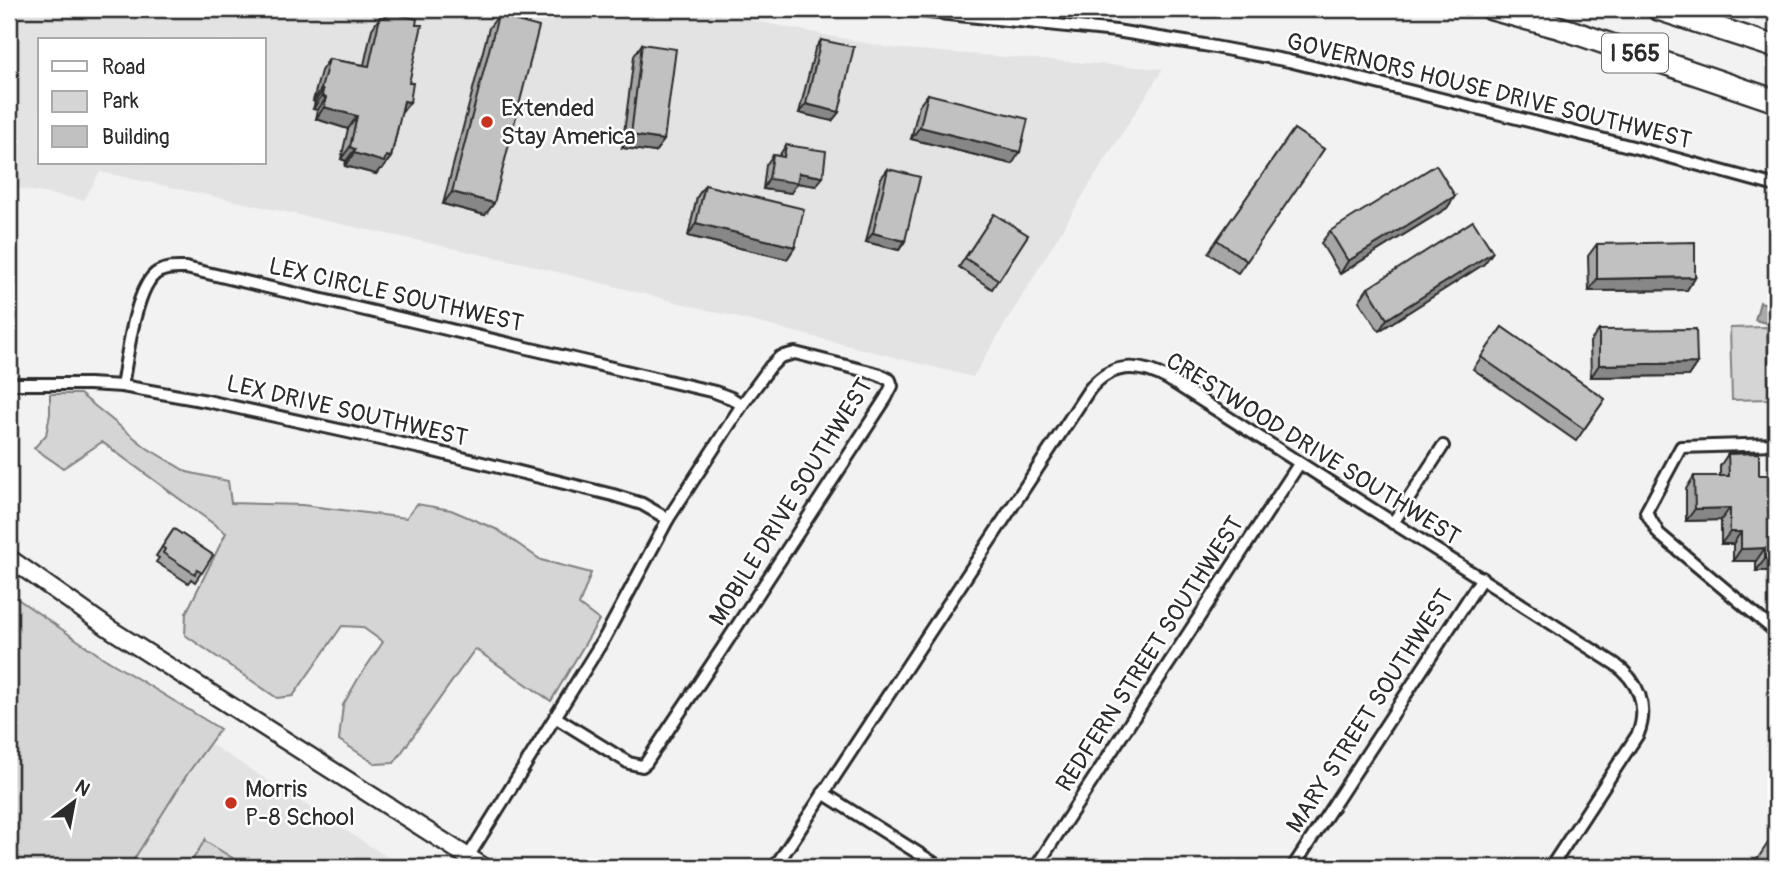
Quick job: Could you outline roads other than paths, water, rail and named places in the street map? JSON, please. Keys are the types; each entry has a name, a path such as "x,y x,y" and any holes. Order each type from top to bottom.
{"highway":[{"name":"I 565","path":"1492,9 1561,27 1776,101"},
{"name":"I 565","path":"1658,9 1776,47"}],"main road":[{"path":"9,558 110,629 484,867"}],"street":[{"name":"GOVERNORS HOUSE DRIVE SOUTHWEST","path":"899,9 1116,31 1289,61 1586,135 1776,186"},
{"name":"LEX CIRCLE SOUTHWEST","path":"122,386 135,319 146,284 158,272 186,268 715,391 742,405"},
{"name":"MOBILE DRIVE SOUTHWEST","path":"468,857 555,717 605,637 668,519 742,405 775,361 788,354 795,354 887,378 891,389 886,398 646,763 637,766 629,763 555,717"},
{"name":"CRESTWOOD DRIVE SOUTHWEST","path":"775,867 1089,390 1102,376 1129,368 1160,374 1482,578 1624,671 1635,684 1641,701 1642,719 1638,734 1550,867"},
{"name":"LEX DRIVE SOUTHWEST","path":"9,384 122,386 207,401 421,448 613,495 642,504 668,519"},
{"path":"1776,444 1681,447 1646,512 1659,534 1776,632"},
{"path":"1393,523 1443,446"},
{"name":"REDFERN STREET SOUTHWEST","path":"1036,867 1299,464"},
{"name":"MARY STREET SOUTHWEST","path":"1293,867 1482,578"},
{"path":"823,793 940,867"}],"place":[{"name":"Extended Stay America","path":"487,122"},
{"name":"Morris P-8 School","path":"231,803"}]}
